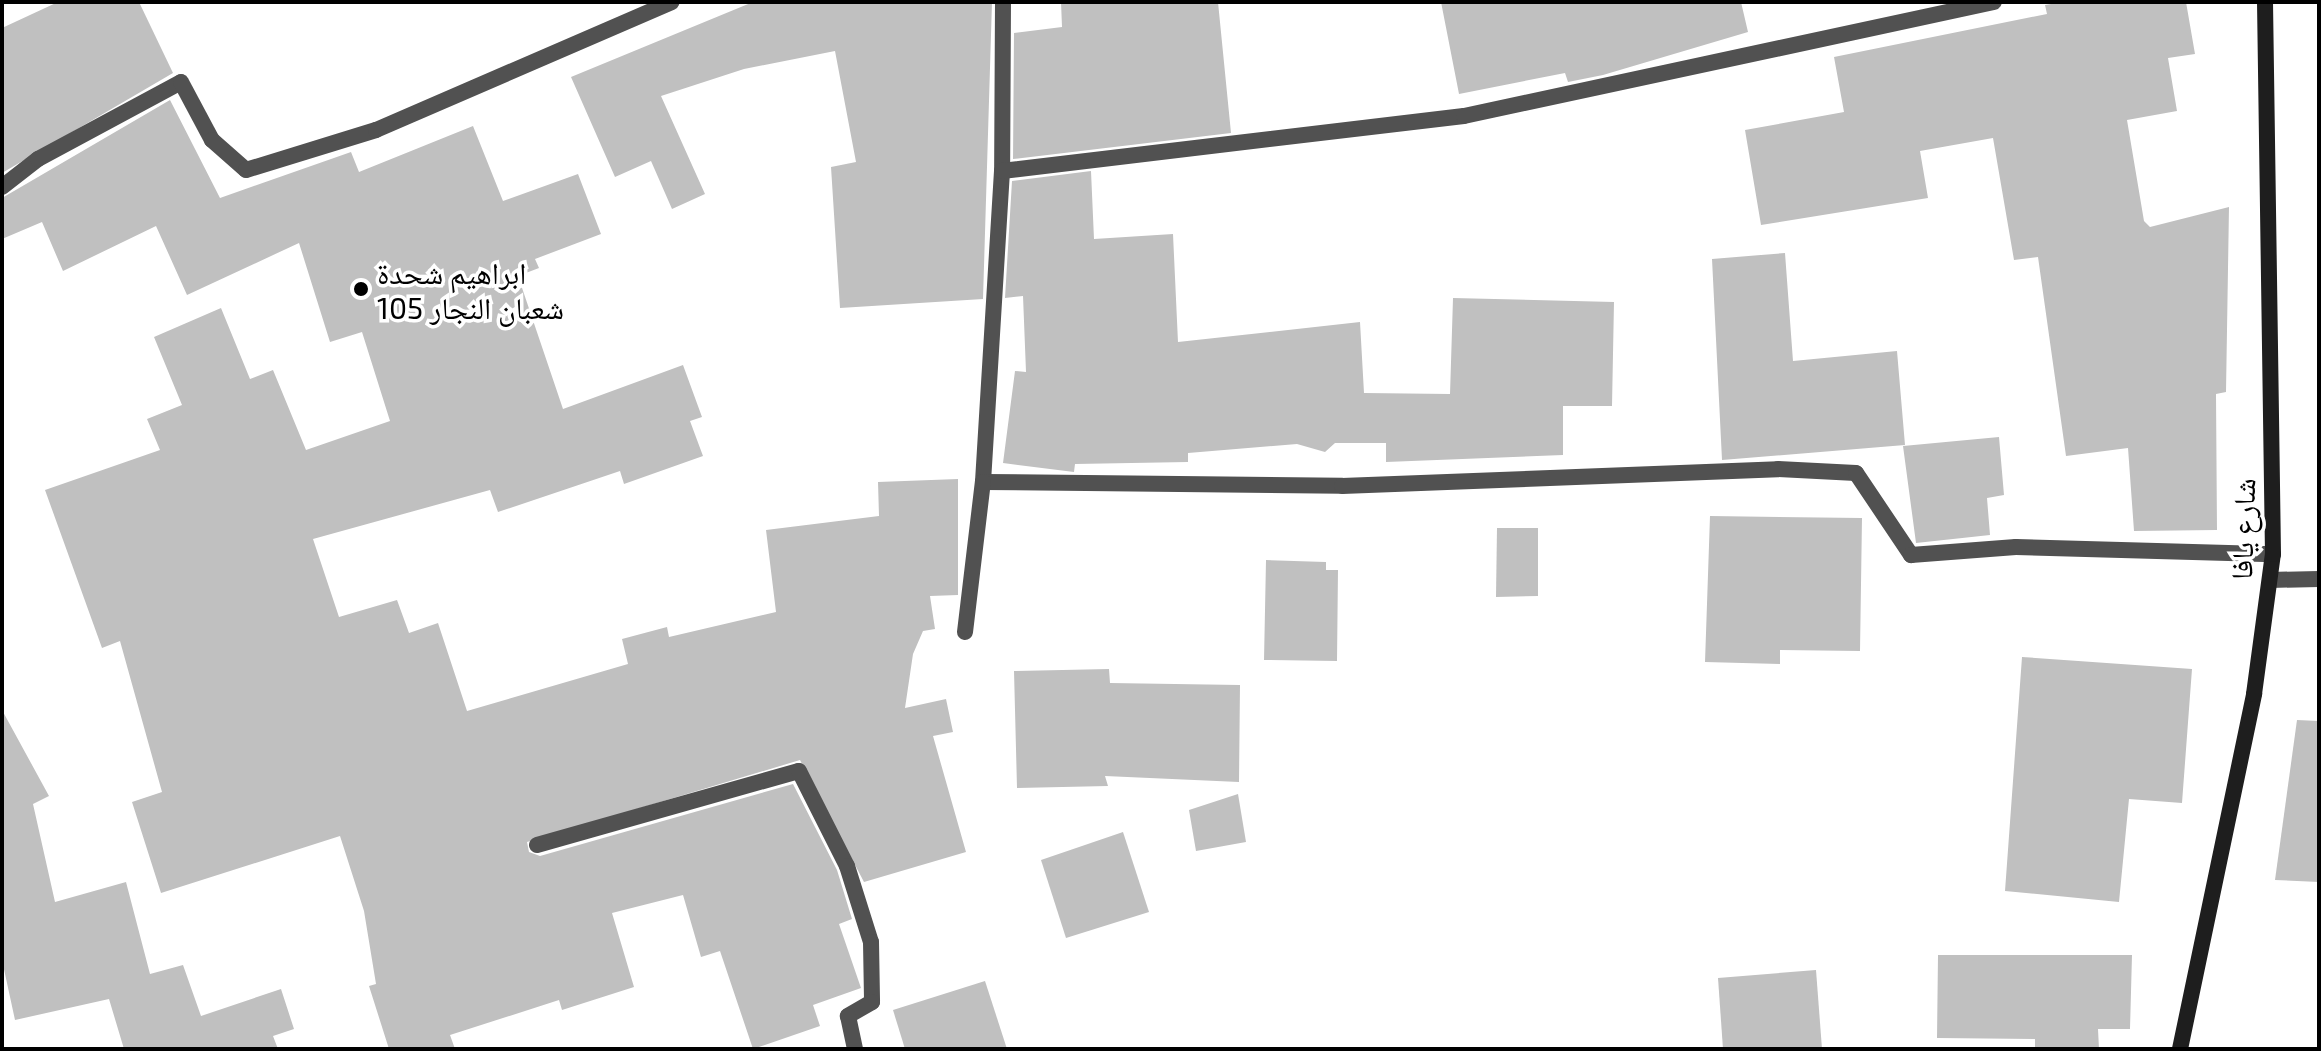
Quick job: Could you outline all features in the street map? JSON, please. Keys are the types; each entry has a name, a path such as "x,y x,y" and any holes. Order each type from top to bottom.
{"street":[{"path":"2,187 38,159 181,82 212,140 246,170 376,130 672,2"},
{"path":"965,632 983,482 1002,171 1003,2"},
{"path":"1002,171 1464,116 1994,2"},
{"name":"شارع يافا","path":"2180,1049 2254,694 2273,554 2265,2"},
{"path":"983,482 1342,486 1778,469 1856,473 1911,555 2016,547 2273,554"},
{"path":"2270,580 2319,579"},
{"path":"537,845 799,771 847,866 871,942 872,1002 848,1016 855,1049"}],"building":[{"path":"58,2 139,2 173,73 2,173 2,28"},
{"path":"753,2 992,2 983,299 840,308 831,167 856,162 835,51 744,69 661,96 705,194 672,209 651,161 615,177 571,77"},
{"path":"1061,2 1218,2 1231,133 1013,159 1014,33 1062,27"},
{"path":"1441,2 1741,2 1748,32 1603,75 1568,82 1565,73 1459,94"},
{"path":"2063,2 2186,2 2195,54 2168,58 2177,111 2127,120 2144,221 2150,227 2229,207 2226,392 2216,394 2217,530 2134,531 2128,448 2066,456 2038,257 2014,260 1993,138 1920,151 1928,198 1761,225 1745,130 1844,112 1834,57 2047,14 2045,5"},
{"path":"170,100 220,198 351,152 359,172 473,126 503,201 578,174 601,234 535,259 539,268 518,276 563,409 683,365 702,417 690,421 703,456 624,484 620,471 498,512 490,490 313,539 339,617 397,600 409,633 438,623 467,711 628,664 622,639 667,627 669,637 776,612 766,530 879,516 878,482 958,479 958,595 930,596 935,629 923,631 913,654 905,708 946,699 953,732 933,736 966,852 864,882 800,760 527,842 529,852 540,856 793,784 837,870 852,919 839,924 861,988 813,1005 820,1026 753,1049 720,951 701,957 683,895 612,913 634,987 562,1010 559,1000 450,1035 455,1049 389,1049 369,986 376,984 364,911 340,836 161,893 132,802 162,792 120,641 102,648 45,490 160,450 147,419 182,405 154,337 221,308 250,379 273,370 306,450 390,421 362,332 330,342 299,243 187,295 156,226 63,271 42,222 2,239 2,198"},
{"path":"1091,171 1094,239 1173,234 1178,342 1360,322 1364,393 1450,394 1453,298 1614,302 1612,406 1563,406 1563,455 1386,462 1386,443 1335,443 1325,452 1297,444 1188,453 1188,462 1075,464 1074,472 1003,463 1015,371 1026,372 1023,296 1005,298 1012,181"},
{"path":"1785,253 1793,361 1897,351 1905,445 1722,460 1712,259"},
{"path":"1999,437 2004,495 1987,498 1990,535 1916,543 1903,446"},
{"path":"1710,516 1862,518 1860,651 1780,650 1780,664 1705,662"},
{"path":"1497,528 1538,528 1538,596 1496,597"},
{"path":"1266,560 1326,562 1326,570 1338,570 1337,661 1264,660"},
{"path":"2022,657 2192,669 2182,803 2129,799 2119,902 2005,891"},
{"path":"1109,669 1110,683 1240,685 1239,782 1105,776 1108,786 1017,788 1014,671"},
{"path":"2,710 49,796 33,804 55,902 126,882 150,974 183,965 201,1016 281,989 294,1029 273,1036 278,1049 124,1049 109,999 15,1020 2,960"},
{"path":"2297,720 2319,721 2319,882 2275,880"},
{"path":"1238,794 1246,842 1196,851 1189,810"},
{"path":"1123,832 1149,912 1066,938 1041,860"},
{"path":"1938,955 2132,955 2130,1029 2098,1029 2099,1049 2035,1049 2035,1039 1937,1038"},
{"path":"1816,970 1822,1049 1723,1049 1718,978"},
{"path":"985,981 1007,1049 905,1049 893,1010"}],"place":[{"name":"ابراهيم شحدة شعبان النجار 105","path":"361,289"}]}
